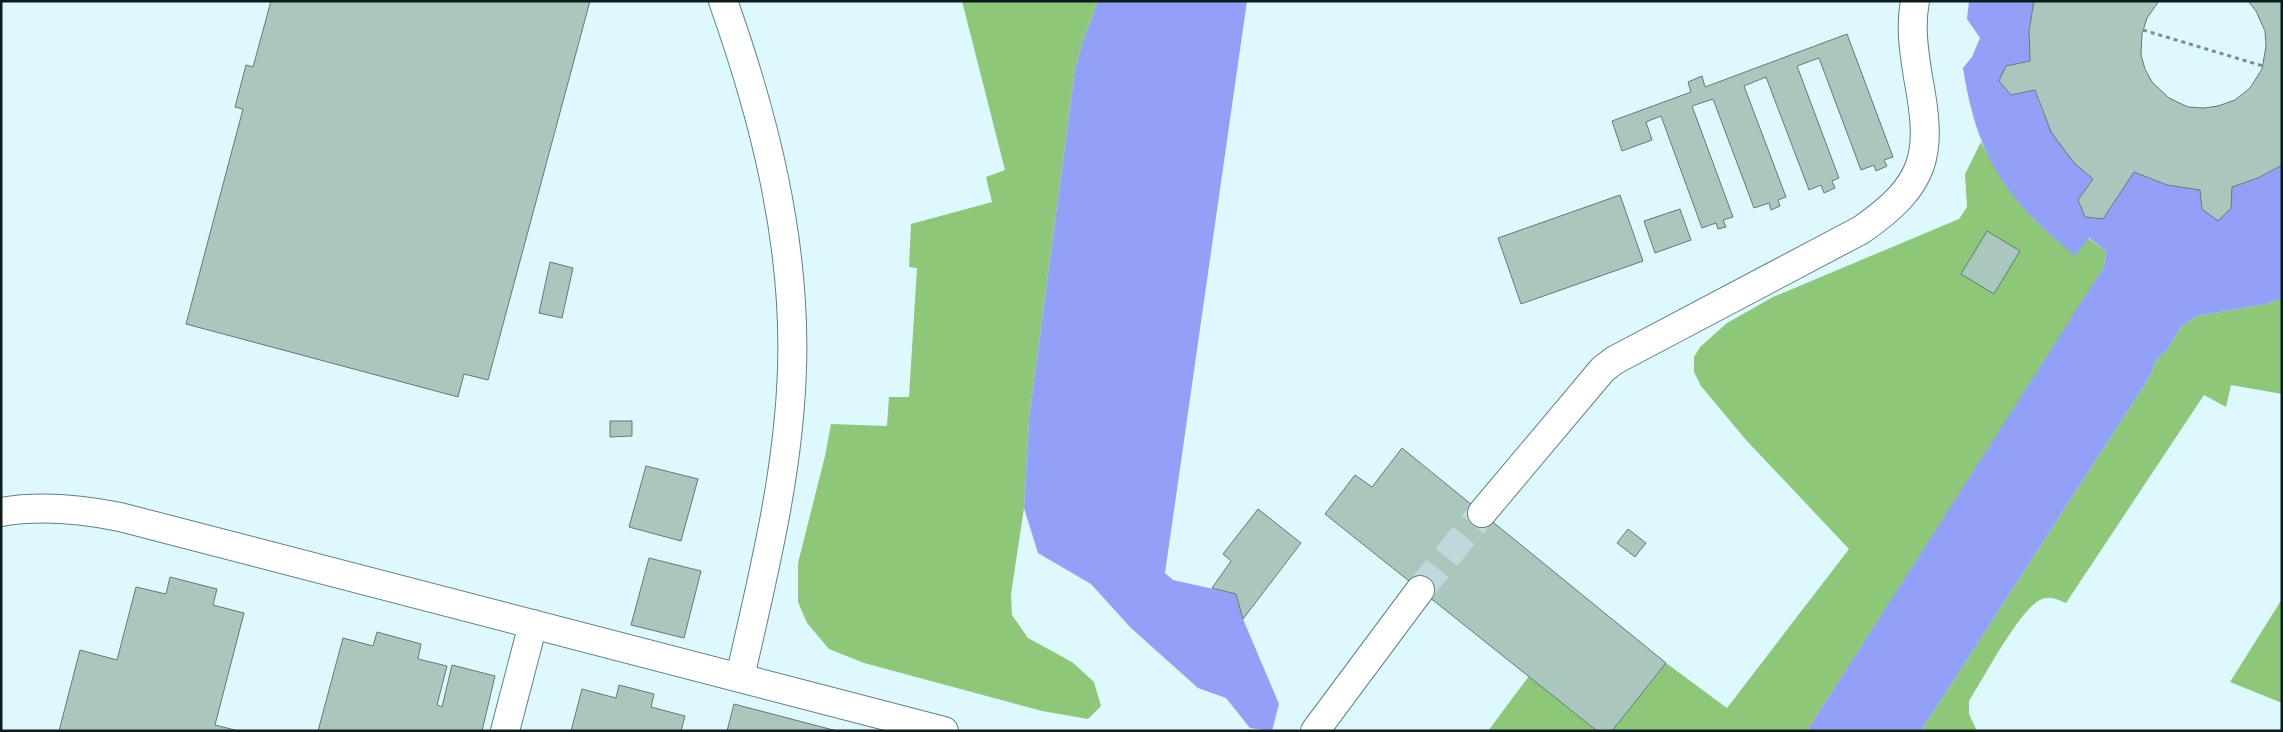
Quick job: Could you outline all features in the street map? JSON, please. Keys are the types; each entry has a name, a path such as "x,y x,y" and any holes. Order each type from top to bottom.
{"lane":[{"path":"724,1 752,90 770,159 782,224 792,307 792,370 786,440 768,554 740,678"},
{"path":"1482,512 1603,369 1861,230 1896,204 1910,187 1919,171 1926,132 1912,45 1915,1"},
{"path":"1,512 38,508 96,512 944,731"},
{"path":"1315,731 1420,590"},
{"path":"505,731 533,624"}],"path":[{"path":"2143,30 2263,66"}],"green space":[{"path":"962,1 1098,1 1075,69 1029,419 1024,508 1011,594 1012,615 1028,638 1072,662 1094,682 1101,706 1088,719 1042,711 864,663 829,649 807,623 798,602 798,563 825,456 831,424 887,426 889,397 909,397 917,268 909,267 911,224 992,202 986,177 1005,170"},
{"path":"1981,142 2010,191 2045,230 2075,255 2088,238 2106,251 2104,267 2097,280 1807,731 1612,731 1666,663 1727,708 1849,549 1746,440 1701,386 1694,372 1694,357 1700,347 1727,323 1773,297 1959,219 1967,207 1965,174"},
{"path":"2282,298 2282,394 2231,385 2226,407 2204,395 2066,603 2050,598 2040,600 2022,616 2012,630 1969,701 1969,714 1977,731 1921,731 2149,378 2157,359 2167,350 2181,327 2197,316 2267,304"},
{"path":"2282,599 2282,703 2230,682"},
{"path":"1529,676 1597,731 1488,731"}],"water":[{"path":"1098,1 1247,1 1165,573 1173,580 1236,594 1243,619 1279,704 1272,731 1250,728 1226,698 1198,688 1131,628 1091,584 1038,553 1024,508 1029,419 1075,69"},
{"path":"1969,1 2034,1 2029,31 2030,61 2006,66 1999,81 2011,95 2035,90 2039,103 2057,139 2073,160 2093,179 2078,200 2085,217 2103,219 2134,172 2167,185 2200,190 2202,209 2218,220 2232,187 2258,178 2282,165 2282,298 2267,304 2197,316 2181,327 2167,350 2157,359 2149,378 1921,731 1807,731 2104,267 2106,251 2089,238 2075,256 2030,215 2012,195 1986,152 1969,99 1963,68 1972,57 1980,38 1967,19"}],"building":[{"path":"271,1 590,1 488,380 464,374 458,397 186,324 243,109 235,107 246,65 253,67"},
{"path":"2034,1 2159,1 2147,18 2142,34 2141,55 2145,69 2152,82 2169,98 2188,107 2204,108 2218,106 2235,100 2250,88 2262,69 2266,46 2265,31 2256,11 2248,1 2282,1 2282,165 2258,178 2232,187 2231,208 2218,221 2202,209 2200,190 2167,185 2134,172 2103,219 2085,217 2078,200 2093,179 2074,163 2051,132 2035,90 2011,95 1999,81 2006,66 2030,61 2029,31"},
{"path":"1847,34 1893,157 1884,160 1887,166 1876,171 1874,165 1861,170 1819,58 1797,66 1839,178 1832,181 1835,188 1824,193 1821,185 1809,190 1766,77 1744,86 1786,197 1778,200 1780,206 1771,210 1769,203 1754,208 1713,99 1692,106 1733,217 1723,220 1726,227 1718,229 1716,223 1702,228 1661,116 1646,122 1652,140 1622,151 1612,121 1691,92 1688,82 1702,76 1705,87"},
{"path":"1620,195 1643,261 1521,304 1498,238"},
{"path":"1680,209 1691,240 1655,253 1644,221"},
{"path":"1987,231 2020,251 1994,294 1961,274"},
{"path":"550,262 573,268 562,318 539,313"},
{"path":"610,421 632,421 632,436 610,437"},
{"path":"1402,448 1666,663 1612,731 1597,731 1325,514 1355,475 1372,487"},
{"path":"646,466 698,479 681,541 629,527"},
{"path":"1258,509 1301,543 1243,619 1236,594 1212,588 1231,561 1223,554"},
{"path":"1628,529 1646,543 1635,557 1617,543"},
{"path":"649,558 701,571 684,638 631,625"},
{"path":"170,577 217,589 213,605 244,613 215,725 239,731 59,731 80,650 117,660 136,587 166,594"},
{"path":"377,632 421,644 418,659 447,666 437,705 442,707 452,665 495,676 482,731 318,731 343,638 373,646"},
{"path":"619,685 654,694 651,707 685,716 681,731 571,731 582,689 616,698"},
{"path":"734,704 837,731 727,731"}],"tunnel":[{"path":"1420,590 1482,513"}]}
